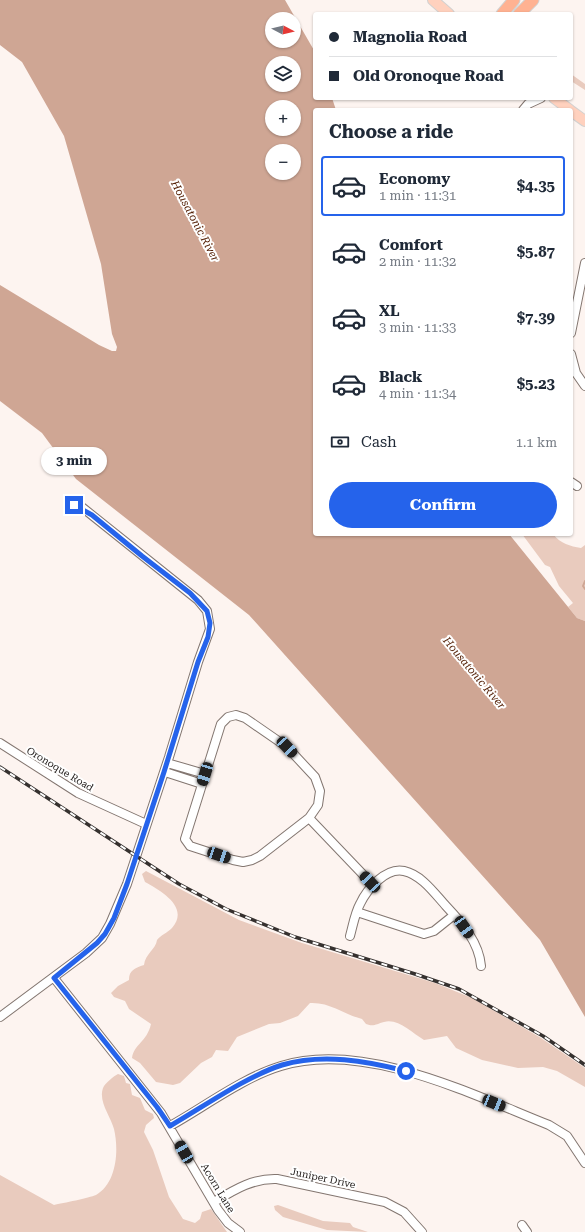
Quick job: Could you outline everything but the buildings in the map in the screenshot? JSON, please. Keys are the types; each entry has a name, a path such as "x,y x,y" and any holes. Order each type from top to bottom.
{"highway":[{"path":"503,12 514,0"},
{"path":"521,12 533,0"},
{"path":"531,12 537,0"}],"main road":[{"path":"438,2 447,12"},
{"path":"556,100 566,108"},
{"path":"573,113 585,121"}],"street":[{"path":"526,107 538,100"},
{"path":"573,313 585,263"},
{"path":"573,362 576,373 585,386"},
{"path":"0,1017 54,978 86,952 105,934 127,884 167,763 191,682 210,629 207,611 190,593 92,515 78,506 69,505"},
{"path":"230,716 242,716 287,747 317,780 320,791 320,800 316,809 308,818 260,856 248,861 233,860 190,846 186,840 186,833 205,774 222,721 230,716"},
{"name":"Oronoque Road","path":"0,743 78,793 146,824"},
{"path":"167,763 205,774"},
{"path":"164,772 202,784"},
{"path":"308,818 373,885"},
{"path":"350,936 360,903 373,885 391,872 404,871 426,884 454,916 478,947 481,966"},
{"path":"357,912 424,934 434,931 454,916"},
{"name":"Acorn Lane","path":"54,978 152,1101 170,1126 214,1202 228,1223 240,1232"},
{"path":"170,1126 271,1070 308,1060 350,1061 389,1067 417,1074 549,1125 567,1136 585,1163"},
{"name":"Juniper Drive","path":"214,1202 252,1182 261,1179 277,1179 385,1202 404,1212 422,1232"}],"shaded area":[{"path":"573,75 585,84 585,90 573,82"},
{"path":"523,536 555,536 562,542 569,545 581,548 585,545 585,621 577,618 568,607 573,603 559,586 550,567 545,565"},
{"path":"146,871 239,920 302,943 435,983 472,998 541,1038 585,1068 585,1087 557,1071 543,1067 518,1068 482,1060 456,1048 447,1036 424,1040 400,1024 389,1021 369,1025 362,1019 330,1006 317,1003 310,1003 298,1016 280,1023 269,1024 237,1037 228,1051 216,1050 212,1057 201,1063 180,1083 173,1085 156,1082 140,1063 132,1058 135,1049 147,1035 151,1024 129,1009 125,1001 114,997 111,993 118,986 129,980 130,974 133,970 144,965 146,958 155,946 157,940 172,928 177,920 178,913 171,900 145,882 142,874"},
{"path":"118,1074 124,1076 126,1083 130,1084 132,1095 140,1098 145,1110 153,1114 154,1118 146,1125 144,1132 153,1150 169,1197 183,1219 195,1223 200,1219 202,1212 211,1209 227,1232 0,1232 0,1175 54,1205 96,1195 103,1190 108,1183 115,1165 116,1137 103,1104 102,1093 106,1084"},
{"path":"278,1205 323,1221 350,1223 353,1227 368,1232 327,1230 283,1217 275,1210 274,1206"}],"water":[{"name":"Housatonic River","path":"0,0 285,0 292,12 265,12 265,48 301,48 301,28 313,49 313,100 333,100 335,108 313,108 313,536 511,536 577,618 585,621 585,1017 540,940 249,615 76,479 42,433 0,401 0,285 99,345 112,351 116,351 117,347 112,334 101,264 64,136 22,62 0,45"}],"waterway":[{"path":"585,581 583,586 585,589"}],"railway":[{"path":"0,767 179,884 226,909 295,937 459,989 543,1036 585,1065"}],"route":[{"path":"74,505 82,508 92,515 156,568 198,600 207,611 210,629 198,662 169,757 131,872 114,918 105,934 97,943 54,978 157,1107 170,1126 252,1079 271,1070 293,1063 326,1059 362,1062 406,1071"}]}
